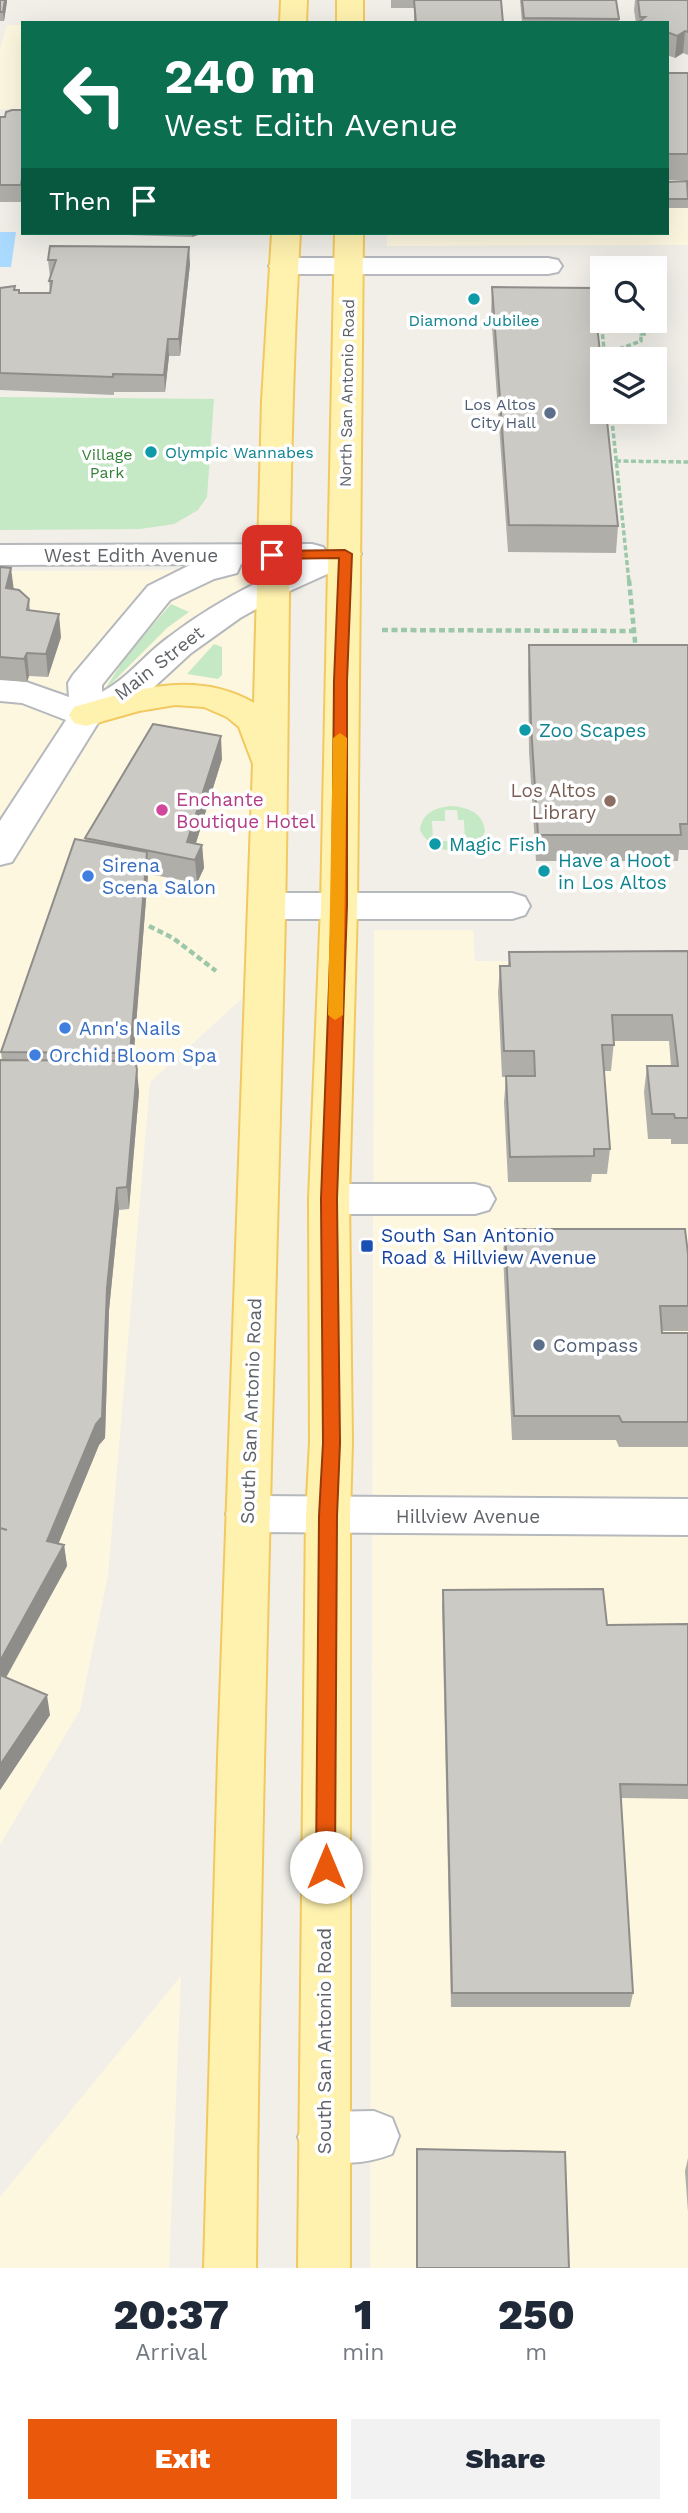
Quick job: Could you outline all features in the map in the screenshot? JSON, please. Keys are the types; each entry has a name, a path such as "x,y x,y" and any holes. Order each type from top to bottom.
{"main road":[{"path":"293,21 294,0"},
{"path":"350,0 350,21"},
{"path":"272,555 286,235"},
{"name":"North San Antonio Road","path":"345,554 349,235"},
{"name":"South San Antonio Road","path":"324,2268 328,1516 331,1443 329,1199 339,906 345,554"},
{"name":"South San Antonio Road","path":"230,2268 234,1919 271,770 272,555"},
{"path":"86,715 168,694 209,696 242,710 254,723 271,770"}],"street":[{"path":"283,266 548,266"},
{"name":"West Edith Avenue","path":"0,555 345,554"},
{"name":"Main Street","path":"0,853 86,715 128,692 195,634 272,587 345,554"},
{"name":"Main Street","path":"86,715 85,683 159,593 204,571 272,555"},
{"path":"0,690 26,693 86,715"},
{"path":"267,906 512,906"},
{"path":"329,1199 475,1199"},
{"name":"Hillview Avenue","path":"248,1514 688,1517"},
{"path":"323,2137 374,2136"}],"path":[{"path":"627,347 642,341 643,333"},
{"path":"612,424 637,660"},
{"path":"616,461 688,461"},
{"path":"382,630 634,631"},
{"path":"149,926 173,938 216,971"}],"shaded area":[{"path":"7,25 21,25 21,109 0,109 0,49"},
{"path":"669,79 688,79 688,245 387,246 387,235 669,235"},
{"path":"255,570 245,996 150,1082 108,1575 80,1710 0,1845 0,571"},
{"path":"374,930 473,930 475,961 688,962 688,2268 370,2268"},
{"path":"181,1976 169,2268 0,2268 0,2197"}],"green space":[{"name":"Village Park","path":"0,397 214,399 207,497 198,510 174,524 140,529 0,530"},
{"path":"171,604 189,612 167,628 103,692 127,655"},
{"path":"214,644 222,647 222,675 218,679 187,674"},
{"path":"450,806 473,812 481,819 485,831 472,847 453,851 443,849 426,839 420,830 426,815","holes":["445,810 457,810 458,820 464,820 465,841 433,841 432,821 445,821"]}],"water":[{"path":"0,232 16,232 11,267 0,267"}],"building":[{"path":"0,0 5,0 3,12 0,12"},
{"path":"414,0 501,0 503,21 416,21"},
{"path":"522,0 616,0 619,19 524,18"},
{"path":"638,0 688,0 688,32 677,36 669,33 669,21 640,21 645,17 640,17"},
{"path":"669,73 688,73 688,154 669,154"},
{"path":"21,110 21,185 0,185 0,117 5,117 6,112"},
{"path":"687,181 688,199 669,199 669,182"},
{"path":"50,246 189,247 179,339 168,339 164,375 113,374 113,377 0,373 0,288 15,286 14,290 19,290 19,293 50,293 52,281 49,281 56,260 48,260"},
{"name":"Los Altos City Hall","path":"492,287 590,288 590,333 598,333 599,347 590,347 590,424 607,424 618,526 509,525"},
{"path":"0,567 11,568 6,588 19,590 29,599 27,610 59,614 46,654 27,653 24,659 0,657"},
{"name":"Los Altos Library","path":"529,645 688,645 688,824 680,824 681,835 538,835"},
{"name":"Enchante Boutique Hotel","path":"153,724 221,736 187,842 202,845 195,860 85,838"},
{"path":"75,839 147,852 130,1053 1,1052"},
{"path":"688,951 688,1118 675,1118 674,1114 652,1114 647,1066 678,1066 672,1015 612,1015 614,1045 602,1045 610,1149 594,1149 594,1156 510,1157 506,1076 535,1076 534,1051 504,1051 500,966 510,966 509,952"},
{"path":"0,1060 135,1061 137,1069 127,1187 117,1188 107,1288 102,1417 96,1424 47,1541 64,1545 0,1661 0,1528"},
{"path":"505,1229 685,1229 688,1306 660,1306 662,1333 688,1333 688,1422 622,1422 619,1416 514,1416"},
{"path":"603,1589 607,1625 688,1624 688,1785 620,1784 633,1993 452,1993 443,1590"},
{"path":"0,1675 47,1695 0,1765"},
{"path":"417,2149 565,2152 569,2268 417,2268"}],"slow traffic":[{"path":"335,1015 340,738"}],"place":[{"name":"Diamond Jubilee","path":"474,299"},
{"name":"Los Altos City Hall","path":"550,413"},
{"name":"Olympic Wannabes","path":"151,452"},
{"name":"Zoo Scapes","path":"525,730"},
{"name":"Los Altos Library","path":"610,801"},
{"name":"Enchante Boutique Hotel","path":"162,810"},
{"name":"Magic Fish","path":"435,844"},
{"name":"Have a Hoot in Los Altos","path":"544,871"},
{"name":"Sirena Scena Salon","path":"88,876"},
{"name":"Ann's Nails","path":"65,1028"},
{"name":"Orchid Bloom Spa","path":"35,1055"},
{"name":"South San Antonio Road & Hillview Avenue","path":"367,1246"},
{"name":"Compass","path":"539,1345"}],"route":[{"path":"272,555 345,554 339,906 329,1199 331,1443 328,1516 326,1867"}]}
